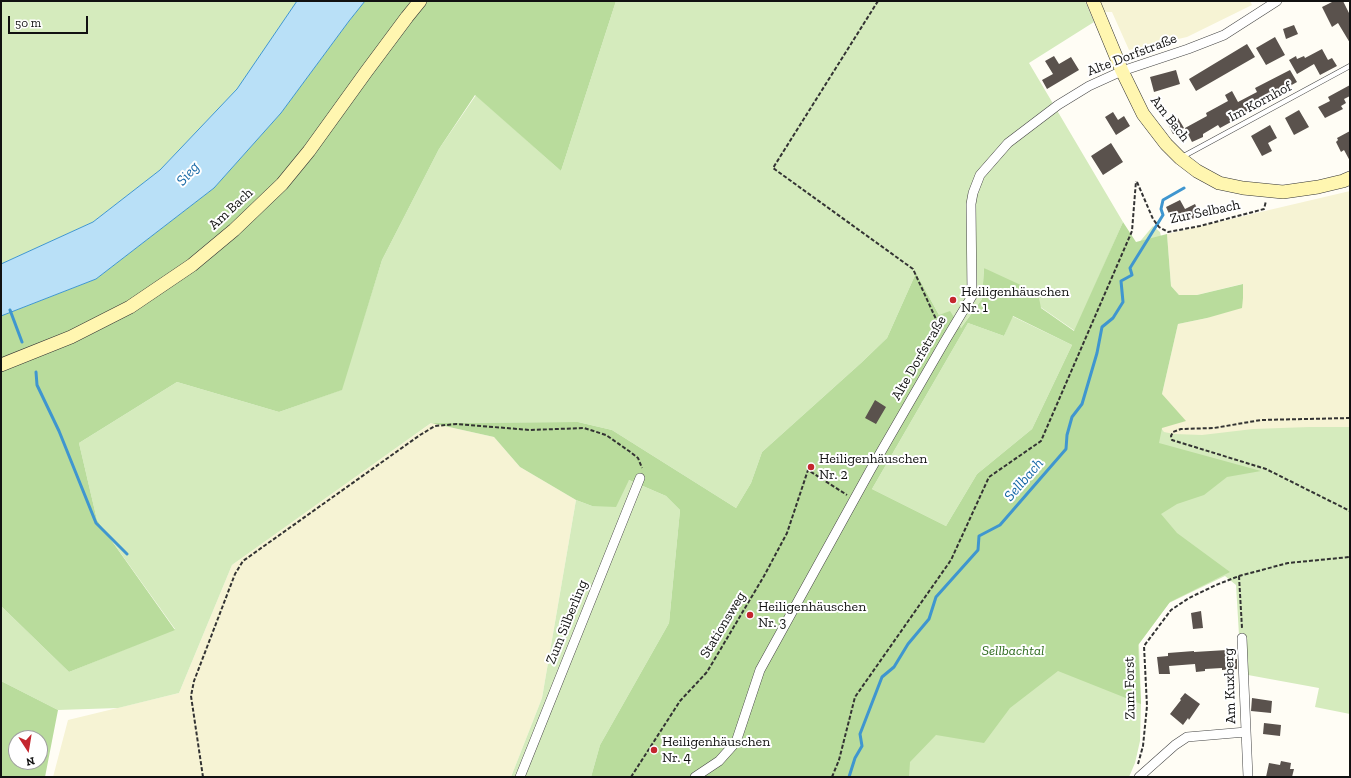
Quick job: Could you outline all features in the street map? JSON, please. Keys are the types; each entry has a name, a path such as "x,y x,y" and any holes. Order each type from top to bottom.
{"street":[{"name":"Am Bach","path":"1,365 71,337 130,307 192,265 234,230 282,184 309,151 407,16 420,1"},
{"name":"Am Bach","path":"1093,1 1122,71 1143,114 1166,144 1180,158 1197,171 1220,183 1243,188 1283,192 1318,187 1350,178"},
{"name":"Alte Dorfstraße","path":"695,777 719,761 736,742 760,670 854,500 945,340 972,296 972,204 973,193 980,175 1008,143 1058,105 1089,86 1122,71 1188,49 1224,35 1277,1"},
{"name":"Zum Silberling","path":"520,777 640,478"},
{"name":"Am Kuxberg","path":"1242,638 1246,732"},
{"path":"1138,773 1187,737 1246,732 1248,777"}],"lane":[{"name":"Im Kornhof","path":"1180,158 1350,66"}],"path":[{"path":"878,1 774,168 913,269 945,340"},
{"name":"Zur Selbach","path":"832,777 839,760 855,697 950,560 989,477 1041,441 1132,231 1136,180 1153,219 1159,227 1168,232 1200,226 1264,209 1268,190"},
{"path":"1350,418 1262,420 1214,428 1181,428 1173,432 1171,436 1172,440 1266,469 1350,511"},
{"path":"203,777 191,696 194,681 235,574 243,561 420,435 435,426 457,424 530,430 584,428 606,435 629,450 638,458 642,468 640,478"},
{"name":"Stationsweg","path":"631,777 680,701 707,672 764,576 787,533 808,470 854,500"},
{"name":"Zum Forst","path":"1138,773 1143,746 1147,706 1144,646 1171,610 1196,594 1216,584 1239,576 1288,562 1350,556"},
{"path":"1239,576 1242,638"}],"shaded area":[{"path":"1099,1 1250,1 1252,5 1187,37 1129,50 1112,12 1104,12"},
{"path":"1350,191 1350,516 1159,443 1162,428 1162,394 1178,324 1207,318 1243,298 1242,284 1197,295 1179,295 1171,286 1167,234"},
{"path":"431,423 494,437 520,467 576,500 542,698 511,777 53,777 68,720 179,693 232,565"}],"green space":[{"path":"1,1 297,1 237,89 160,170 93,222 1,264"},
{"path":"365,1 616,1 561,171 475,95 439,149 382,260 342,390 279,412 177,382 79,443 97,520 175,630 69,672 1,606 1,316 96,279 214,188 281,113"},
{"path":"616,1 1085,1 1094,22 1029,63 1123,222 1075,331 984,268 982,299 961,328 939,315 916,273 887,338 762,452 751,483 736,508 612,430 578,422 431,423 232,565 179,693 118,708 58,710 1,681 1,606 69,672 175,629 97,520 79,443 177,382 279,412 341,390 382,260 439,149 476,95 561,171"},
{"path":"1123,222 1136,242 1167,234 1171,286 1179,295 1197,295 1243,284 1242,308 1207,318 1178,324 1162,394 1186,421 1162,428 1159,443 1261,471 1227,477 1204,495 1177,504 1161,514 1177,533 1230,572 1170,602 1138,645 1141,704 1058,671 1010,708 984,743 936,735 910,762 909,777 591,777 600,745 669,623 680,510 666,496 629,480 616,507 592,506 576,500 520,467 494,437 431,423 578,422 612,430 736,508 751,483 762,452 887,338 916,273 939,315 950,311 961,328 982,299 984,268 1038,293 1041,308 1074,331","holes":["1013,316 1072,345 1032,429 977,474 946,526 872,489 968,323 1004,336"]},
{"name":"Sellbachtal","path":"1153,226 1160,232 1162,241 1157,423 1164,432 1174,434 1202,435 1253,429 1350,427 1350,714 1315,707 1319,688 1248,675 1245,634 1239,635 1236,585 1225,576 1169,603 1139,644 1141,702 1140,741 1135,763 1129,777 705,777 951,541 1044,439 1121,264"},
{"path":"1012,316 1072,345 1032,429 977,474 946,526 872,489 968,323 1004,336"},
{"path":"629,480 666,496 680,510 669,623 600,745 591,777 511,777 542,698 576,500 592,506"},
{"path":"1,681 58,710 48,762 48,730 8,730 8,770 46,770 45,777 1,777"}],"water":[{"name":"Sieg","path":"297,1 365,1 281,113 214,188 96,279 1,316 1,264 93,222 160,170 237,89"}],"building":[{"path":"1334,1 1343,1 1350,15 1350,43 1338,23 1332,27 1322,7"},
{"path":"1294,25 1298,34 1286,39 1283,29"},
{"path":"1275,37 1285,55 1266,65 1256,48"},
{"path":"1247,44 1255,57 1196,91 1189,79"},
{"path":"1322,49 1328,60 1332,58 1337,66 1320,75 1314,64 1297,74 1289,60 1296,56 1297,59 1304,56 1305,58"},
{"path":"1054,56 1059,64 1071,57 1079,70 1047,89 1042,80 1053,74 1045,61"},
{"path":"1176,70 1180,84 1154,92 1150,77"},
{"path":"1290,70 1297,82 1254,107 1255,109 1220,128 1218,125 1203,134 1203,137 1192,142 1185,128 1207,116 1206,113 1228,101 1225,95 1232,91 1238,102 1257,92 1255,88"},
{"path":"1350,85 1350,96 1344,99 1346,103 1341,106 1343,109 1325,118 1318,107 1330,101 1328,97"},
{"path":"1299,110 1309,127 1294,135 1285,118"},
{"path":"1113,112 1118,120 1124,116 1130,126 1116,135 1105,117"},
{"path":"1178,118 1184,128 1173,134 1168,124"},
{"path":"1270,125 1277,138 1268,143 1272,151 1262,156 1251,136"},
{"path":"1350,131 1350,161 1344,150 1341,152 1336,142 1338,140 1337,138"},
{"path":"1111,143 1123,162 1103,175 1091,156"},
{"path":"1180,200 1185,209 1195,204 1200,215 1190,220 1186,213 1172,220 1166,207"},
{"path":"875,400 886,407 876,424 865,418"},
{"path":"1201,611 1203,628 1193,629 1191,613"},
{"path":"1227,650 1228,660 1237,659 1237,669 1205,669 1205,671 1196,672 1195,664 1169,666 1170,674 1159,674 1157,657 1168,656 1168,653"},
{"path":"1185,693 1200,704 1189,720 1188,718 1183,725 1170,714"},
{"path":"1252,698 1272,701 1271,713 1251,711"},
{"path":"1264,723 1281,725 1280,736 1263,734"},
{"path":"1281,761 1291,763 1290,769 1294,769 1292,777 1266,777 1269,763 1280,765"}],"waterway":[{"name":"Sellbach","path":"849,777 855,758 862,746 860,734 882,677 894,667 908,644 929,619 936,597 978,550 979,536 1000,525 1066,449 1067,435 1072,417 1082,404 1097,353 1102,327 1113,318 1123,302 1121,281 1132,275 1130,268 1163,215 1161,209 1163,200 1184,188"},
{"path":"10,310 22,342"},
{"path":"36,372 37,385 59,431 96,523 127,554"}],"place":[{"name":"Heiligenhäuschen Nr. 1","path":"953,300"},
{"name":"Heiligenhäuschen Nr. 2","path":"811,467"},
{"name":"Heiligenhäuschen Nr. 3","path":"750,615"},
{"name":"Heiligenhäuschen Nr. 4","path":"654,750"}]}
